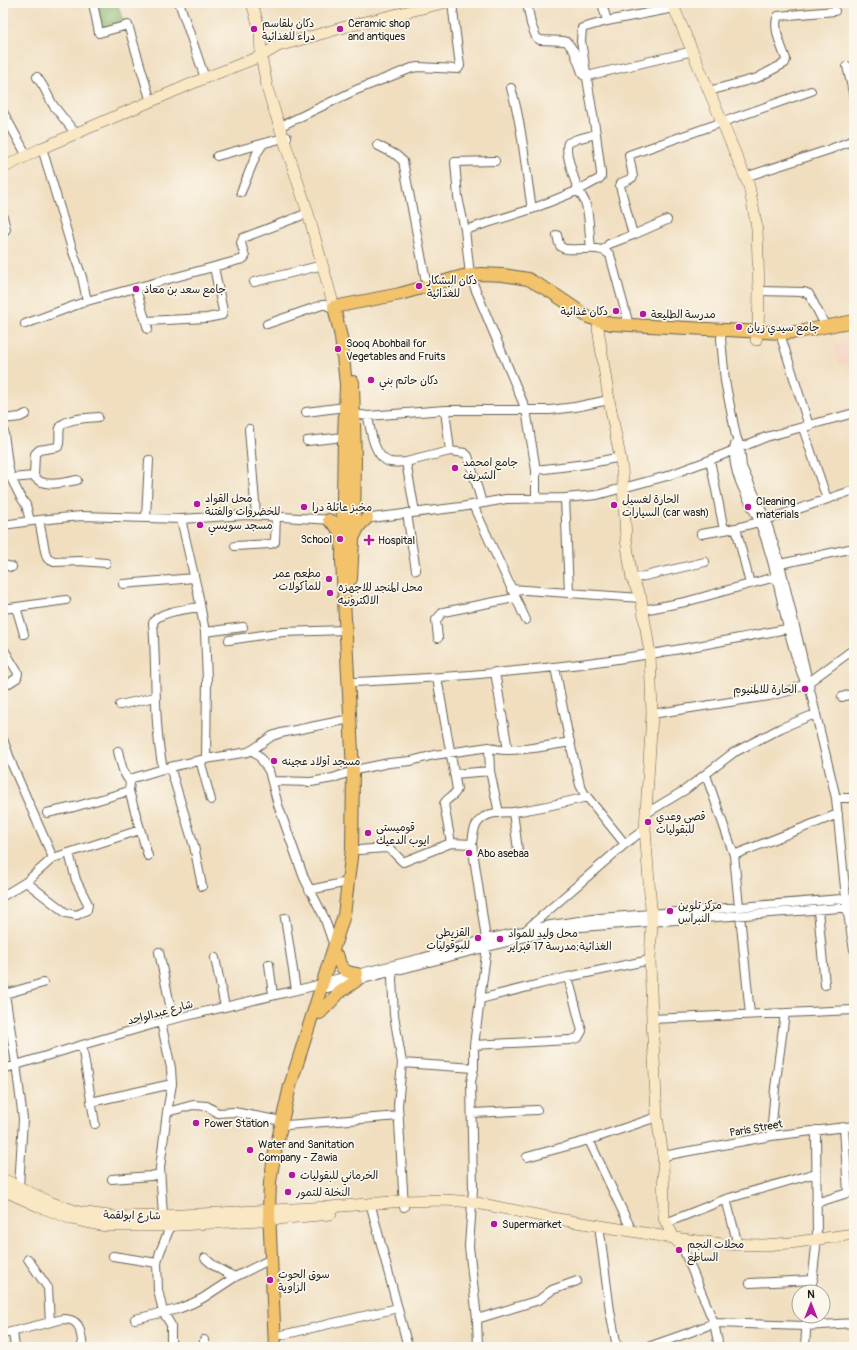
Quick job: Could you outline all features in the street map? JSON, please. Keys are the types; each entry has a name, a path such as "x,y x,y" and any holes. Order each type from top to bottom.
{"main road":[{"path":"338,310 457,278 503,275 528,279 551,292 599,325 668,333 757,336 782,336 854,327"},
{"path":"338,310 471,278"},
{"path":"282,1341 270,1182 284,1123 290,1086 336,952 354,892 359,850 355,682 348,538 349,410 338,310"},
{"path":"782,336 854,321"},
{"path":"599,325 629,324 721,335"},
{"path":"349,410 344,437 349,521"},
{"path":"320,1013 340,992 357,978 342,968 336,952 344,915 352,848 356,770 350,719 342,562 348,538 367,518"},
{"path":"329,520 348,538"},
{"path":"284,1123 320,1013 324,985"},
{"path":"272,1214 270,1259 276,1347"}],"street":[{"path":"93,3 99,33 128,25 151,102"},
{"path":"252,3 260,31 261,56 268,91 284,133 323,265 338,310"},
{"path":"4,166 204,78 261,56 278,46 419,6 443,3"},
{"path":"217,156 263,144 356,90 412,68 458,68 460,66 452,3"},
{"path":"527,3 531,24 536,37 540,40 567,42 574,51 583,75 586,76"},
{"path":"602,3 607,21"},
{"path":"180,5 204,78"},
{"path":"465,230 532,209 579,190 601,177 581,37 582,28 673,5 745,177 752,201 757,228 759,292 757,336"},
{"path":"709,91 757,78 785,63 786,59 777,33 776,18 778,16 835,11"},
{"path":"586,76 693,51"},
{"path":"847,66 854,96"},
{"path":"37,77 53,105 76,134"},
{"path":"511,88 522,133 532,209"},
{"path":"633,235 620,186 621,183 633,177 629,155 811,92"},
{"path":"3,112 27,156"},
{"path":"284,133 294,149 318,220 338,310"},
{"path":"591,248 588,210 579,190 566,146 568,143 577,139 596,134"},
{"path":"745,177 854,140"},
{"path":"241,192 257,153 263,144"},
{"path":"377,145 396,155 402,161 428,287"},
{"path":"42,148 72,249 82,277 87,301"},
{"path":"495,161 455,162 458,197 465,230 471,278 526,410 536,470 536,498"},
{"path":"25,324 87,301 136,289 244,258 241,243 243,238 308,213"},
{"path":"3,218 6,229 3,234"},
{"path":"604,250 609,244 667,220"},
{"path":"557,235 559,243 564,248 591,248 604,250 610,255 629,324"},
{"path":"254,282 323,265"},
{"path":"146,321 207,318 222,315 223,311 214,267"},
{"path":"136,289 148,329"},
{"path":"759,292 804,292 809,294 826,326"},
{"path":"267,324 322,305 338,310"},
{"path":"599,325 609,400 621,457 626,539 632,579 642,598 650,654 652,714 645,829 651,919 650,960 652,1019 657,1116 663,1156 664,1218 678,1242 714,1323 719,1347"},
{"path":"721,335 726,381 736,436 738,476 762,521 780,564 836,798 850,899 854,950"},
{"path":"782,336 827,499"},
{"path":"306,412 349,410 368,416 445,410 526,410 575,407 609,400"},
{"path":"445,410 450,451"},
{"path":"3,525 81,516 181,519 256,515 349,521 473,505 506,498 565,498 597,495 667,476 766,437 854,413"},
{"path":"3,419 20,417 26,414"},
{"path":"368,416 370,433 382,457 390,462 406,462 450,451 465,453 468,456 482,502"},
{"path":"77,480 56,483 39,482 34,476 35,454 39,450 58,447 60,443 59,430 62,425 68,421 98,417"},
{"path":"3,426 11,478 26,505 30,521"},
{"path":"249,429 256,515"},
{"path":"307,441 344,437"},
{"path":"536,470 586,464 621,457"},
{"path":"146,517 148,460"},
{"path":"710,460 724,530"},
{"path":"406,462 411,513 411,540 416,570"},
{"path":"11,478 34,476"},
{"path":"701,534 736,528 762,521 854,490"},
{"path":"565,498 569,592"},
{"path":"473,505 526,620"},
{"path":"235,546 274,543 276,516"},
{"path":"181,519 204,632 207,680 203,760 211,800"},
{"path":"39,520 45,551 47,558 50,560 54,562 106,563"},
{"path":"762,521 787,628 797,662 808,686"},
{"path":"736,528 750,584"},
{"path":"780,564 854,548"},
{"path":"632,579 705,562"},
{"path":"3,565 12,567"},
{"path":"643,610 684,602 775,577"},
{"path":"122,584 194,578"},
{"path":"511,589 642,598"},
{"path":"438,638 436,620 443,612 515,598"},
{"path":"3,609 66,600"},
{"path":"16,607 24,634"},
{"path":"200,608 158,616 154,619 153,623 155,697 160,753 167,768 194,846 202,886"},
{"path":"204,632 243,627"},
{"path":"355,682 437,678 555,667 650,654 787,628"},
{"path":"229,640 283,632 346,630"},
{"path":"3,648 17,671 18,676 3,687"},
{"path":"652,714 769,696 808,686 854,649"},
{"path":"555,667 579,782 588,797 625,844"},
{"path":"495,672 508,750"},
{"path":"437,678 457,791 454,796 447,800 444,804 451,843"},
{"path":"842,697 854,693"},
{"path":"120,705 155,697"},
{"path":"646,814 685,790 733,753 781,728 815,714"},
{"path":"148,856 129,791 130,782 136,777 167,768 252,750 265,740 281,733 350,719"},
{"path":"3,739 13,767 53,858"},
{"path":"272,781 310,782 333,778 356,770 389,763 411,761 451,752 489,747 508,750 570,742"},
{"path":"489,747 490,771 499,812"},
{"path":"252,750 264,763 272,781 278,805 304,878 324,917 336,952"},
{"path":"118,751 124,775 130,782"},
{"path":"3,767 13,767"},
{"path":"454,774 490,771"},
{"path":"706,775 734,855 750,1014"},
{"path":"47,812 74,807 129,791"},
{"path":"478,1347 477,1319 469,1246 473,1189 471,1082 474,1068 474,1045 487,943 472,844 473,830 479,821 485,816 499,812 513,812 588,797"},
{"path":"836,798 854,798"},
{"path":"513,812 518,850"},
{"path":"734,855 838,814"},
{"path":"525,931 625,844 645,829"},
{"path":"3,896 26,882 53,858 140,830"},
{"path":"359,850 390,849 403,862 451,843 472,844"},
{"path":"26,882 66,913 77,915 88,910 88,904 76,880 69,853"},
{"path":"310,890 348,882"},
{"path":"487,943 526,937 567,928 850,899"},
{"path":"740,911 818,910 850,907"},
{"path":"818,910 825,985"},
{"path":"285,918 296,990"},
{"path":"487,943 525,931 551,925 600,918 651,919"},
{"name":"شارع عبدالواحد","path":"3,1069 161,1022 273,995 357,978 487,943"},
{"path":"159,952 173,1019"},
{"path":"215,958 224,1007"},
{"path":"480,999 568,977 650,960"},
{"path":"269,964 273,995"},
{"path":"393,969 394,1015 402,1063 398,1105 404,1204"},
{"path":"474,1045 578,1038 582,1031 568,977"},
{"path":"3,982 23,1119 19,1187"},
{"path":"5,994 43,983"},
{"path":"652,1019 854,1010"},
{"path":"771,1136 784,1013"},
{"path":"161,1022 171,1068 172,1084 167,1112 160,1174 163,1216"},
{"path":"82,1045 95,1124"},
{"path":"402,1063 474,1068"},
{"path":"91,1102 172,1084"},
{"path":"167,1112 189,1106 207,1106 218,1113 234,1112 284,1123 399,1116"},
{"path":"472,1113 537,1110"},
{"path":"527,1157 589,1140 657,1116"},
{"name":"Paris Street","path":"663,1156 771,1136 854,1126"},
{"path":"816,1203 851,1192 844,1127"},
{"path":"812,1284 816,1243 816,1130"},
{"path":"589,1140 632,1231"},
{"path":"666,1223 726,1199 816,1173"},
{"path":"112,1179 160,1174"},
{"name":"شارع ابولقمة","path":"3,1179 48,1202 79,1212 116,1217 272,1214"},
{"name":"شارع ابولقمة","path":"3,1190 72,1219 106,1226 170,1225 272,1214"},
{"path":"726,1199 738,1245"},
{"path":"272,1214 372,1210 404,1204"},
{"path":"272,1214 330,1207 404,1204 472,1205 632,1231 678,1242 738,1245 816,1243 854,1240"},
{"path":"472,1205 600,1233 748,1252 783,1250 854,1234"},
{"path":"372,1210 408,1347"},
{"path":"170,1225 157,1263 158,1290 163,1312 171,1325 171,1347"},
{"path":"600,1233 610,1311 617,1347"},
{"path":"113,1256 157,1263"},
{"path":"205,1258 212,1265 222,1271 235,1276"},
{"path":"135,1318 178,1309 198,1300 235,1276 270,1259"},
{"path":"28,1260 48,1288 50,1322"},
{"path":"750,1284 813,1280"},
{"path":"477,1319 539,1300 549,1292 577,1281"},
{"path":"282,1341 398,1308"},
{"path":"3,1334 13,1333 50,1322 71,1319 79,1326 83,1347"},
{"path":"648,1347 665,1345 714,1323 806,1326 854,1323"},
{"path":"805,1347 806,1326"},
{"path":"13,1333 15,1347"}],"shaded area":[{"path":"854,339 854,362 839,365 834,344"},
{"path":"854,698 854,744 846,700"}],"green space":[{"path":"97,3 117,3 124,24 101,31"}],"place":[{"name":"دكان بلقاسم دراء للغذائية","path":"254,29"},
{"name":"Ceramic shop and antiques","path":"340,29"},
{"name":"دكان البشكار للغذائية","path":"419,286"},
{"name":"جامع سعد بن معاذ","path":"136,289"},
{"name":"دكان غذائية","path":"616,311"},
{"name":"مدرسة الطليعة","path":"643,314"},
{"name":"جامع سيدي زيان","path":"739,327"},
{"name":"Sooq Abohbail for Vegetables and Fruits","path":"338,349"},
{"name":"دكان حاتم بني","path":"371,380"},
{"name":"جامع امحمد الشريف","path":"455,468"},
{"name":"محل القواد للخضروات والفتنة","path":"197,504"},
{"name":"الحارة لغسيل السيارات (car wash)","path":"614,505"},
{"name":"مخبز عائلة درا","path":"304,507"},
{"name":"Cleaning materials","path":"748,507"},
{"name":"مسجد سويسي","path":"200,525"},
{"name":"School","path":"340,539"},
{"name":"Hospital","path":"369,540"},
{"name":"مطعم عمر للمأكولات","path":"329,579"},
{"name":"محل المنجد للاجهزه الالكترونيه","path":"330,593"},
{"name":"الحارة للالمنيوم","path":"805,689"},
{"name":"مسجد أولاد عجينه","path":"274,761"},
{"name":"قصي وعدي للبقوليات","path":"648,822"},
{"name":"قوميستي ايوب الدعيك","path":"368,833"},
{"name":"Abo asebaa","path":"469,853"},
{"name":"مركز تلوين النبراس","path":"670,911"},
{"name":"القزيطي للبوقوليات","path":"478,938"},
{"name":"محل وليد للمواد الغذائية;مدرسة 17 فبراير","path":"500,939"},
{"name":"Power Station","path":"196,1123"},
{"name":"Water and Sanitation Company - Zawia","path":"250,1150"},
{"name":"الخرماني للبقوليات","path":"292,1175"},
{"name":"النخلة للتمور","path":"288,1192"},
{"name":"Supermarket","path":"494,1224"},
{"name":"محلات النجم الساطع","path":"679,1250"},
{"name":"سوق الحوت الزاوية","path":"270,1280"}]}
